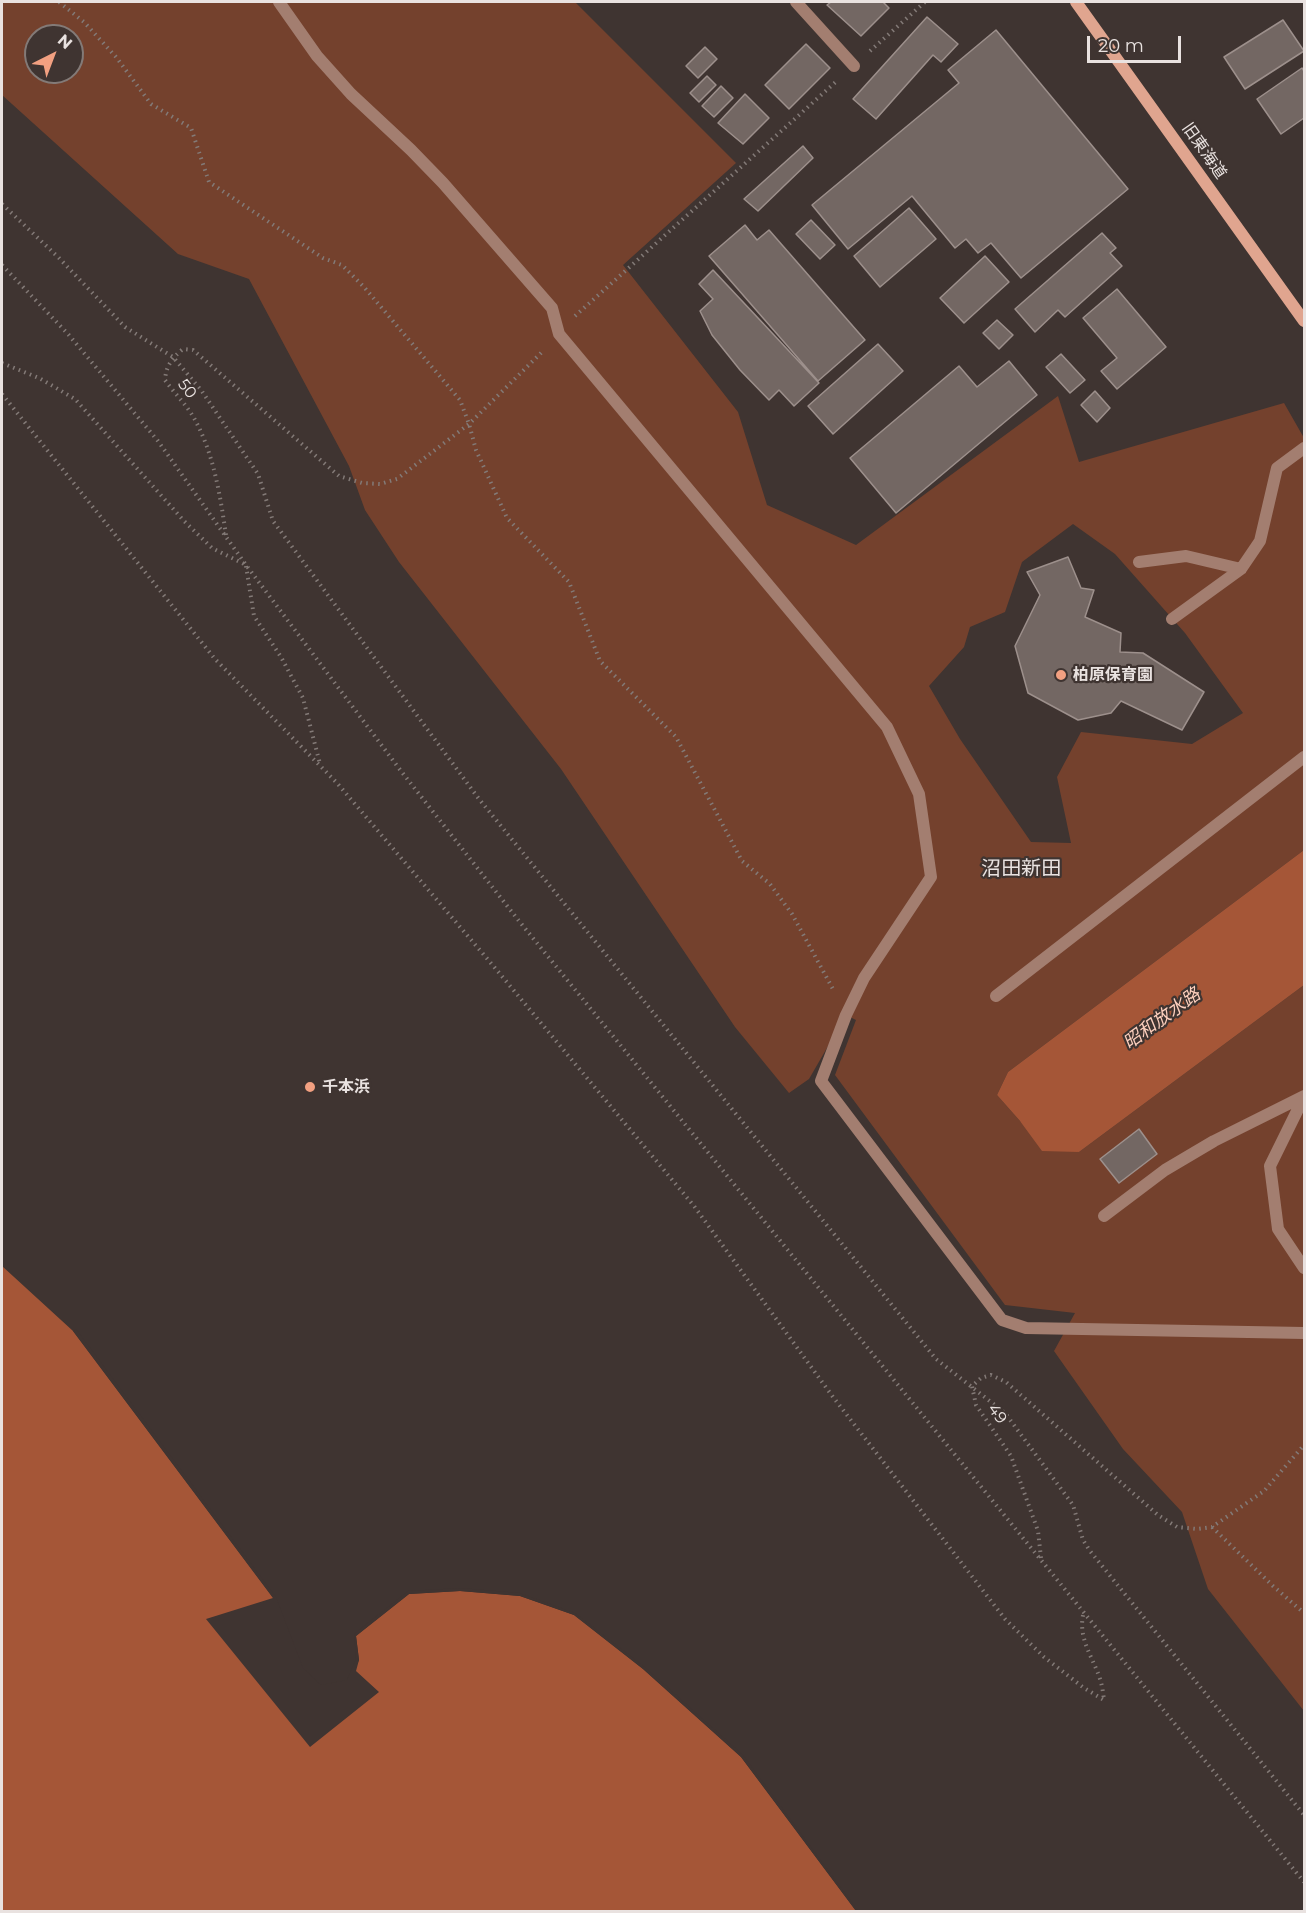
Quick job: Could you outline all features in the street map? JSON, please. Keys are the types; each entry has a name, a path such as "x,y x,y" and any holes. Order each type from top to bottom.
{"main road":[{"name":"旧東海道","path":"1076,2 1305,321"}],"street":[{"path":"279,2 317,56 337,79 443,183 552,308 559,334 887,727 919,794 932,877 864,978 846,1015 821,1081 1002,1320 1026,1328 1305,1333"},
{"path":"796,2 854,66"},
{"path":"1172,619 1241,569 1260,541 1277,468 1305,448"},
{"path":"1139,562 1186,556 1241,569"},
{"path":"996,996 1305,757"},
{"path":"1104,1216 1175,1164 1214,1141 1305,1097"},
{"path":"1305,1097 1270,1166 1278,1229 1305,1268"}],"path":[{"path":"59,2 84,22 116,57 151,104 191,128 208,182 323,258 342,265 364,287 460,400 476,450 507,518 569,582 600,661 676,737 742,861 770,884 792,914 846,1015"},
{"path":"469,424 579,312 925,2"},
{"path":"2,204 58,257 125,327 173,357 201,390 258,474 273,521 480,799 936,1359 1005,1413 1073,1505 1083,1540 1089,1551 1305,1815"},
{"path":"2,265 68,334 114,387 158,441 227,537"},
{"name":"50","path":"321,766 303,698 281,657 254,616 246,565 227,537 220,494 208,447 192,415 165,380 166,370 173,357 183,349 193,350 339,476 362,483 381,484 397,478 469,424"},
{"path":"2,363 39,378 75,399 184,521 212,548 246,565 401,771 513,913 1305,1882"},
{"path":"2,394 215,659 321,766 498,971 694,1206 833,1397 1005,1618 1044,1658 1104,1700 1099,1676 1088,1654 1081,1624 1084,1611"},
{"name":"49","path":"1041,1558 1038,1531 1011,1456 976,1406 972,1386 981,1378 991,1375 1006,1382 1158,1515 1177,1527 1197,1529 1212,1527"},
{"path":"1305,1445 1264,1491 1212,1527 1273,1586 1305,1613"}],"shaded area":[{"path":"2,2 575,2 736,163 623,265 738,412 767,505 856,545 1058,396 1079,462 1284,403 1304,438 1304,850 1008,1072 997,1095 1020,1121 1079,1152 1304,985 1304,1711 1208,1589 1182,1512 1123,1449 1054,1351 1075,1313 1005,1305 835,1075 856,1020 846,1015 809,1079 789,1093 735,1027 561,769 399,562 365,510 349,466 249,279 178,254 2,95","holes":["1073,524 1115,554 1185,633 1243,713 1192,744 1081,732 1057,777 1071,843 1031,842 960,739 929,686 964,647 970,627 1005,612 1022,562"]}],"water":[{"name":"昭和放水路","path":"1304,850 1304,985 1079,1152 1042,1151 997,1095 1008,1072"},
{"path":"2,1266 73,1331 274,1599 300,1670 320,1688 348,1683 359,1660 356,1636 409,1594 460,1591 520,1596 574,1615 643,1669 741,1757 856,1911 2,1911"}],"pier":[{"path":"76,1329 276,1597 303,1668 321,1685 347,1680 356,1659 354,1634 408,1591 460,1588 520,1593 575,1613 645,1667 743,1755 859,1912 741,1757 643,1669 574,1615 520,1596 460,1591 409,1594 356,1636 359,1660 356,1671 379,1692 310,1747 206,1619 273,1598 73,1331"}],"building":[{"path":"831,2 883,2 889,8 861,36 827,5"},
{"path":"927,17 958,44 941,62 933,55 876,119 853,99"},
{"path":"1283,20 1304,51 1245,89 1224,57"},
{"path":"996,30 1128,189 1021,278 991,243 978,253 966,239 955,248 912,196 848,249 812,205 959,83 948,70"},
{"path":"806,44 830,68 789,109 765,85"},
{"path":"705,47 717,59 698,78 686,66"},
{"path":"1302,68 1304,71 1304,118 1281,134 1257,99"},
{"path":"707,76 716,85 699,102 690,93"},
{"path":"721,86 733,98 714,117 702,106"},
{"path":"745,94 769,118 743,144 718,123"},
{"path":"803,146 813,158 758,211 744,199"},
{"path":"909,208 936,239 880,287 854,256"},
{"path":"811,220 835,245 820,259 796,234"},
{"path":"745,225 757,240 769,230 865,340 818,381 709,256"},
{"path":"1102,233 1116,248 1110,253 1122,266 1065,317 1058,310 1035,332 1015,309"},
{"path":"985,256 1009,282 964,323 940,298"},
{"path":"713,270 819,383 794,406 779,390 769,400 740,370 712,335 700,311 713,299 699,284"},
{"path":"1117,289 1166,347 1117,389 1101,371 1117,358 1083,318"},
{"path":"997,320 1013,335 999,349 983,333"},
{"path":"878,344 903,371 833,434 808,406"},
{"path":"1061,354 1085,380 1070,393 1046,367"},
{"path":"1009,361 1037,395 896,513 850,458 959,366 977,387"},
{"path":"1095,391 1110,408 1097,422 1081,405"},
{"path":"1068,557 1081,588 1094,590 1085,617 1121,633 1120,652 1143,653 1204,692 1182,730 1121,701 1111,713 1078,720 1028,693 1015,646 1040,595 1027,572"},
{"path":"1139,1129 1157,1154 1119,1183 1100,1159"}],"place":[{"name":"柏原保育園","path":"1061,675"},
{"name":"千本浜","path":"310,1087"}],"district":[{"name":"沼田新田","path":"1021,869"}]}
